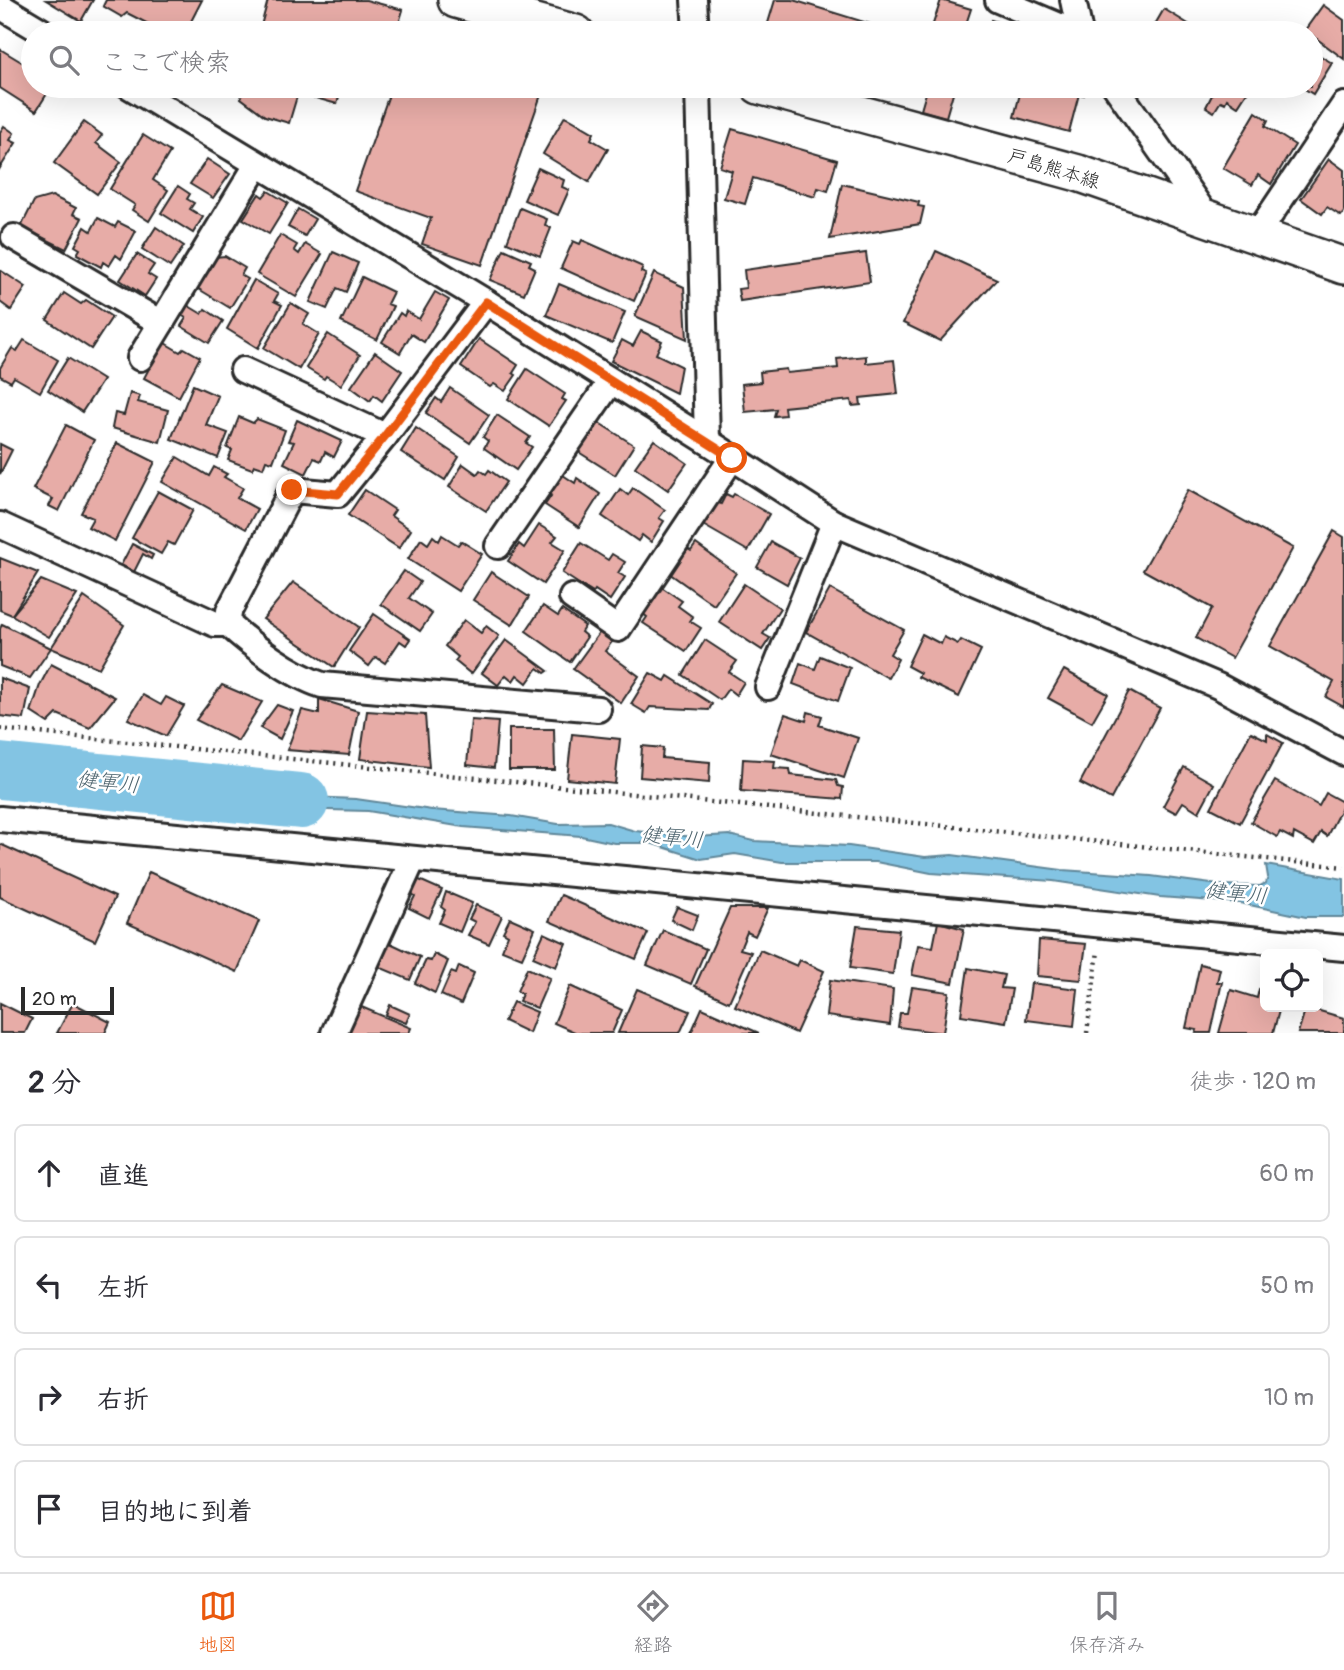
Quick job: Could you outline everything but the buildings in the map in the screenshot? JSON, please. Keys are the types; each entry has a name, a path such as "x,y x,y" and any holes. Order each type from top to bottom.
{"main road":[{"path":"456,0 532,21"},
{"name":"戸島熊本線","path":"803,98 1078,173 1344,267"}],"street":[{"path":"694,0 695,21"},
{"path":"998,0 1049,21"},
{"path":"1073,0 1076,21"},
{"path":"0,6 25,21"},
{"path":"148,98 486,302 834,523 1217,685 1344,753"},
{"path":"698,98 707,440"},
{"path":"1123,98 1209,220"},
{"path":"1256,236 1344,105"},
{"path":"140,358 257,165"},
{"path":"14,237 161,323"},
{"path":"228,624 229,611 292,490 338,494 486,302"},
{"path":"243,370 385,436"},
{"path":"498,546 611,381"},
{"path":"572,597 618,629 732,458"},
{"path":"768,687 834,523"},
{"path":"0,526 215,624 228,624 245,640 309,681 323,685 598,709"},
{"path":"0,818 1344,948"},
{"path":"334,1033 413,859"}],"path":[{"path":"0,729 1344,867"},
{"path":"1087,1033 1101,926"}],"water":[{"path":"149,790 356,799 432,810 511,816 558,824 608,823 635,831 695,837 729,835 754,841 849,846 925,857 952,855 1062,870 1151,876 1219,885 1260,886 1266,883 1268,877 1266,865 1344,879 1344,917 1306,917 1240,903 1160,897 1053,881 931,873 876,862 782,862 735,854 701,859 650,843 614,843 581,836 463,827 368,811 288,809 235,801 228,803 223,811 218,812 149,804"}],"waterway":[{"name":"健軍川","path":"0,771 301,801"}],"route":[{"path":"292,490 338,494 486,302 732,458"}]}
